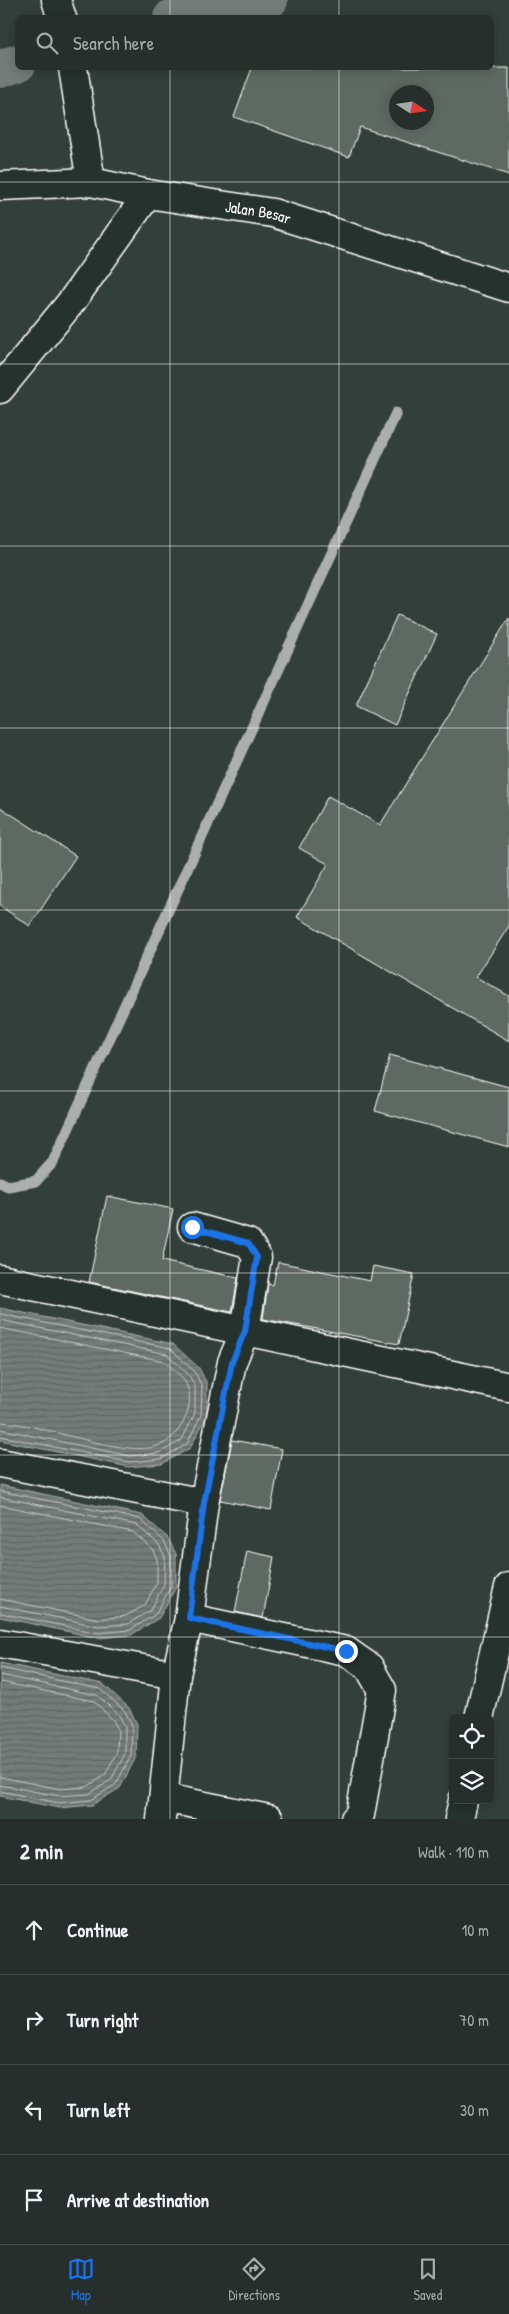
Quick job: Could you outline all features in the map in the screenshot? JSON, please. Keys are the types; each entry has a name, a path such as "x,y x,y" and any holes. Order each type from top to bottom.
{"street":[{"path":"56,0 61,15"},
{"path":"74,72 91,182"},
{"name":"Jalan Besar","path":"0,186 91,182 148,194 273,213 509,288"},
{"path":"0,390 72,301 148,194"},
{"path":"192,1227 248,1243 257,1257 245,1331 232,1362 204,1503 189,1618 176,1675 163,1809 269,1819"},
{"path":"0,1279 509,1387"},
{"path":"0,1464 204,1503"},
{"path":"480,1714 509,1587"},
{"path":"189,1618 346,1651 369,1667 382,1690 360,1815 355,1819"},
{"path":"0,1643 176,1675"},
{"path":"459,1819 462,1804"}],"water":[{"path":"0,1308 173,1344 199,1368 207,1384 207,1416 190,1448 162,1464 129,1467 0,1440"},
{"path":"0,1485 142,1515 168,1538 176,1554 176,1587 159,1618 131,1635 98,1638 0,1617"},
{"path":"0,1663 103,1684 129,1708 137,1724 136,1757 120,1788 92,1805 59,1808 0,1796"}],"building":[{"path":"494,68 509,68 509,175 360,127 349,157 234,117 251,70 494,70"},
{"path":"397,615 437,634 395,725 356,706"},
{"path":"509,618 509,926 476,977 509,996 509,1041 297,917 328,864 299,848 328,796 380,825"},
{"path":"0,807 76,856 30,926 0,906"},
{"path":"390,1055 509,1087 509,1147 375,1111"},
{"path":"107,1196 173,1209 162,1261 238,1278 232,1312 89,1282"},
{"path":"278,1262 370,1281 373,1266 414,1274 399,1344 263,1319 268,1284 273,1285"},
{"path":"232,1440 282,1449 271,1510 220,1500"},
{"path":"247,1551 274,1557 263,1618 235,1612"}],"waterway":[{"path":"188,15 269,0"},
{"path":"0,69 15,64"},
{"path":"0,1182 8,1186 36,1181 53,1162 396,413"}],"route":[{"path":"192,1227 248,1243 257,1257 245,1331 232,1362 204,1503 189,1618 346,1651"}]}
